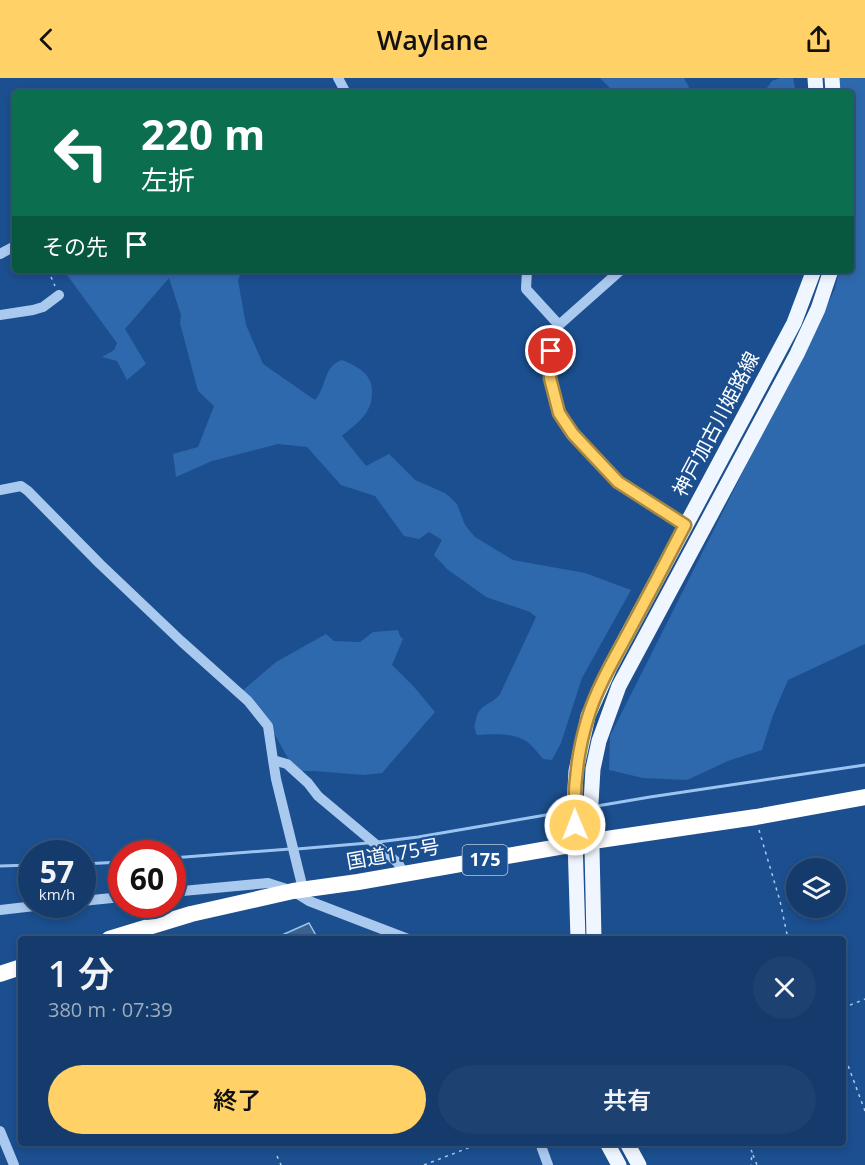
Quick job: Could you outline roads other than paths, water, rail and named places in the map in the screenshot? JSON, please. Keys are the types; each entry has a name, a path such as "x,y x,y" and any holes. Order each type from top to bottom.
{"highway":[{"name":"国道175号","path":"119,936 191,914 298,890 756,817 865,797"},
{"path":"0,974 18,968"}],"main road":[{"name":"神戸加古川姫路線","path":"594,936 584,843 574,807 576,771 588,716 610,667 794,322 813,273"},
{"name":"神戸加古川姫路線","path":"578,936 584,843 591,803 593,769 599,741 619,686 797,354 818,309 830,273"},
{"path":"609,1146 619,1165"},
{"path":"629,1146 639,1165"}],"street":[{"path":"527,273 526,289 559,325"},
{"path":"618,273 559,325 554,333 550,378 559,413 581,442 618,482 685,525"},
{"path":"0,315 43,307 59,295"},
{"path":"0,490 21,486 28,491 116,579 248,701 268,726 298,890"},
{"path":"273,760 287,764 308,783 318,796 398,863 404,874"},
{"path":"186,891 268,883 298,890 309,901 400,936"},
{"path":"0,910 18,908"},
{"path":"0,1131 14,1165"},
{"path":"541,1146 548,1165"}],"waterway":[{"path":"597,806 865,765"},
{"path":"378,842 569,811"},
{"path":"297,849 368,843"},
{"path":"186,857 290,849"},
{"path":"96,863 108,863"},
{"path":"0,866 18,865"}]}
